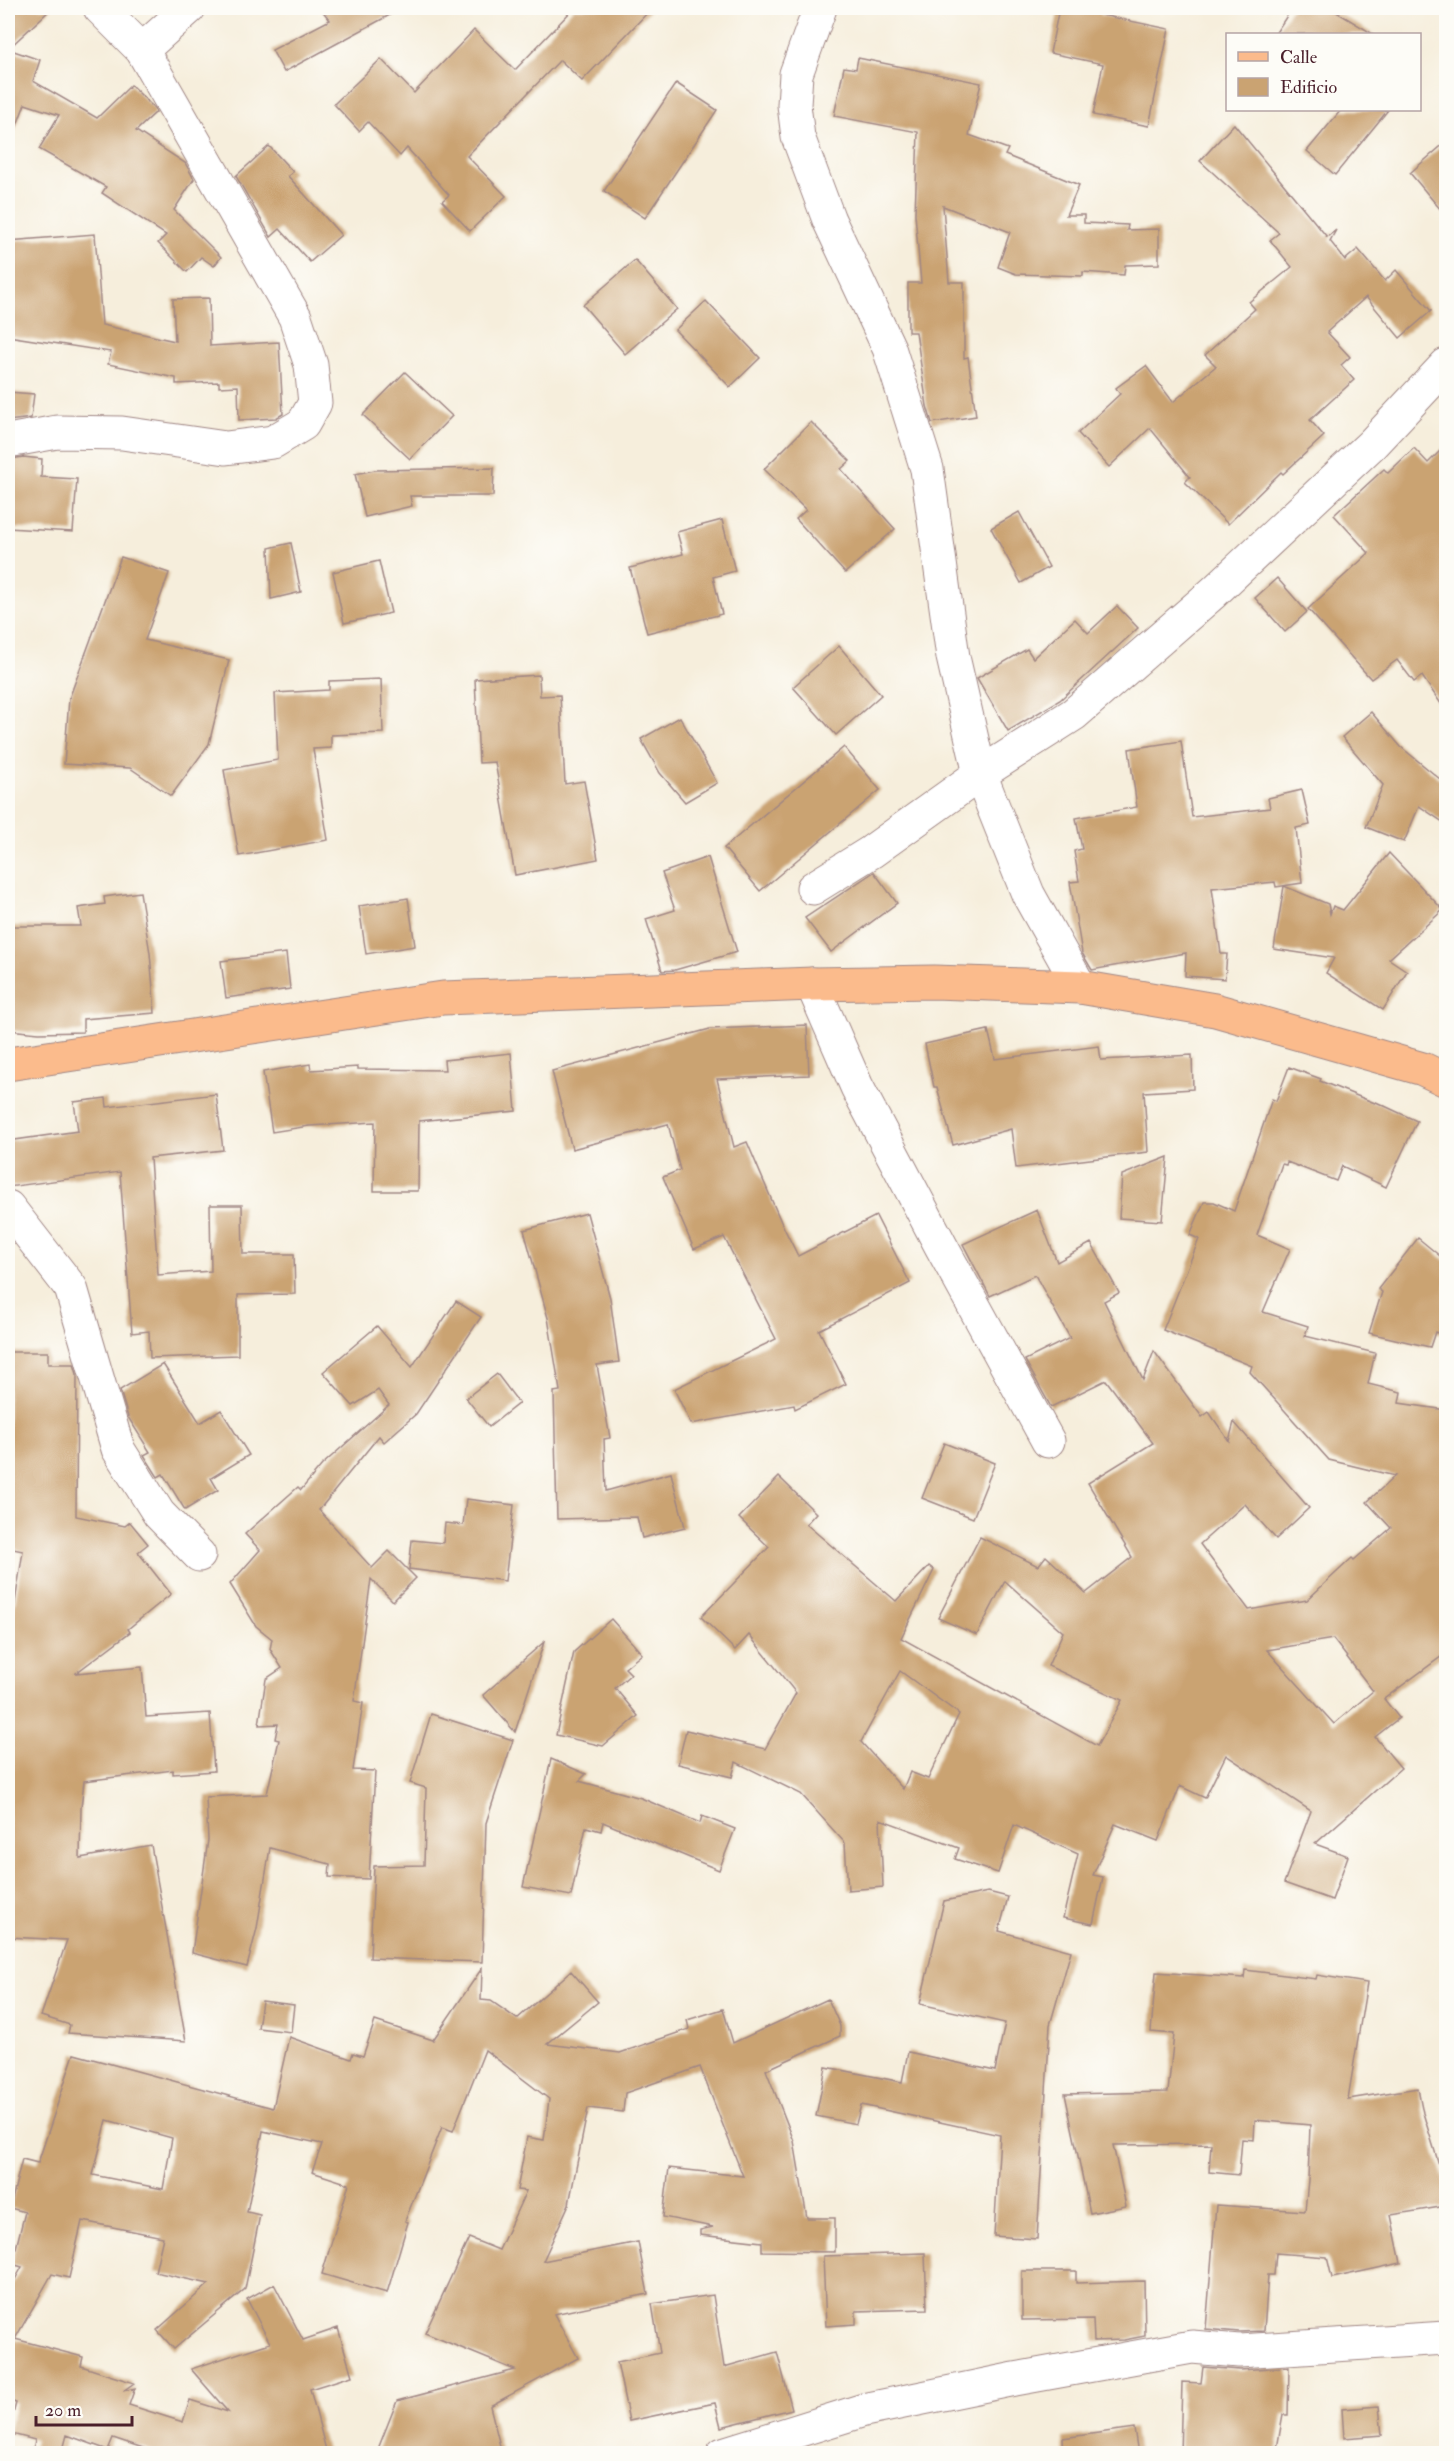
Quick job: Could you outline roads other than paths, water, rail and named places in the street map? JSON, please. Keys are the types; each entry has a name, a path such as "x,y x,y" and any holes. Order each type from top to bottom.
{"main road":[{"path":"8,1064 443,999 812,984 934,982 1080,987 1215,1010 1423,1069 1446,1080"}],"street":[{"path":"8,441 57,432 122,433 226,448 273,442 303,424 315,403 311,365 295,317 142,50 100,8"},
{"path":"142,50 189,8"},
{"path":"820,8 796,74 794,105 798,138 829,220 889,348 927,469 953,657 980,774 1028,894 1080,987"},
{"path":"813,888 871,852 980,774 1074,714 1205,601 1372,444 1446,365"},
{"path":"812,984 857,1088 946,1257 1048,1441"},
{"path":"8,1207 72,1288 118,1449 159,1514 199,1555"},
{"path":"723,2454 864,2410 1015,2379 1192,2348 1239,2351 1446,2338"}]}
